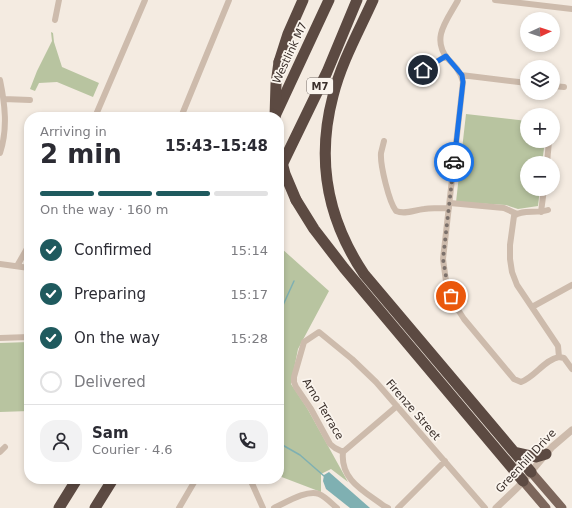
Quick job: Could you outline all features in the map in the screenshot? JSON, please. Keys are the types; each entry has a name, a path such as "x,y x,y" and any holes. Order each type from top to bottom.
{"highway":[{"path":"275,112 276,84 279,62 288,34 303,0"},
{"name":"Westlink M7","path":"277,112 329,0"},
{"name":"M7","path":"284,161 327,72 357,0"},
{"path":"373,0 345,61 333,95 330,109 326,135 325,165 328,188 334,212 342,235 352,256 376,288 531,472"},
{"path":"284,167 296,200 314,229 336,258 523,481"},
{"path":"514,452 536,457 546,454"},
{"path":"59,508 74,484"},
{"path":"96,508 110,484"}],"main road":[{"path":"531,472 562,508"},
{"path":"523,481 546,508"}],"street":[{"path":"55,20 59,0"},
{"path":"97,112 145,0"},
{"path":"183,112 229,0"},
{"path":"458,0 440,32 440,40 446,56 462,75 462,89 443,259 450,294 464,319 514,379 521,382 528,379 550,360 559,357 564,358 572,369"},
{"path":"495,0 529,2 572,9"},
{"path":"411,77 446,56"},
{"path":"462,75 520,82"},
{"path":"0,80 4,99 4,132 0,153"},
{"path":"560,87 564,87"},
{"path":"4,99 30,100"},
{"path":"384,141 381,154 382,162 391,202 399,216 422,209 450,205 504,208 517,214"},
{"path":"544,196 544,211 520,212 514,216 510,259 512,272 517,285 558,346 559,357"},
{"path":"17,266 24,254"},
{"path":"0,264 24,267"},
{"path":"532,306 572,285"},
{"name":"Firenze Street","path":"319,332 352,359 376,382 485,508"},
{"name":"Arno Terrace","path":"319,332 304,342 294,377 294,382 330,444 343,452"},
{"path":"0,338 24,337"},
{"path":"388,508 353,483 343,467 342,460 343,452 397,406"},
{"name":"Greenhill Drive","path":"496,508 523,481 546,454 572,430"},
{"path":"398,508 445,461"},
{"path":"179,508 193,484"},
{"path":"252,484 263,508"},
{"path":"274,508 302,495 312,493 320,494 337,508"}],"green space":[{"path":"51,32 53,33 54,42 62,67 99,83 93,97 57,82 39,83 35,91 30,89 52,41"},
{"path":"466,114 520,120 520,148 544,148 543,156 520,156 520,196 539,196 538,206 518,209 506,205 456,202"},
{"path":"284,251 329,291 298,349 291,384 307,408 348,482 331,469 321,474 321,492 284,478"},
{"path":"24,342 24,411 0,412 0,343"}],"water":[{"path":"329,472 370,508 350,508 326,489 323,481 324,475"}],"waterway":[{"path":"284,303 294,281"},
{"path":"284,446 300,455 324,476"}],"way so far":[{"path":"451,296 448,288 443,259 454,162"}],"route":[{"path":"423,70 446,56 462,75 463,82 454,162"}]}
